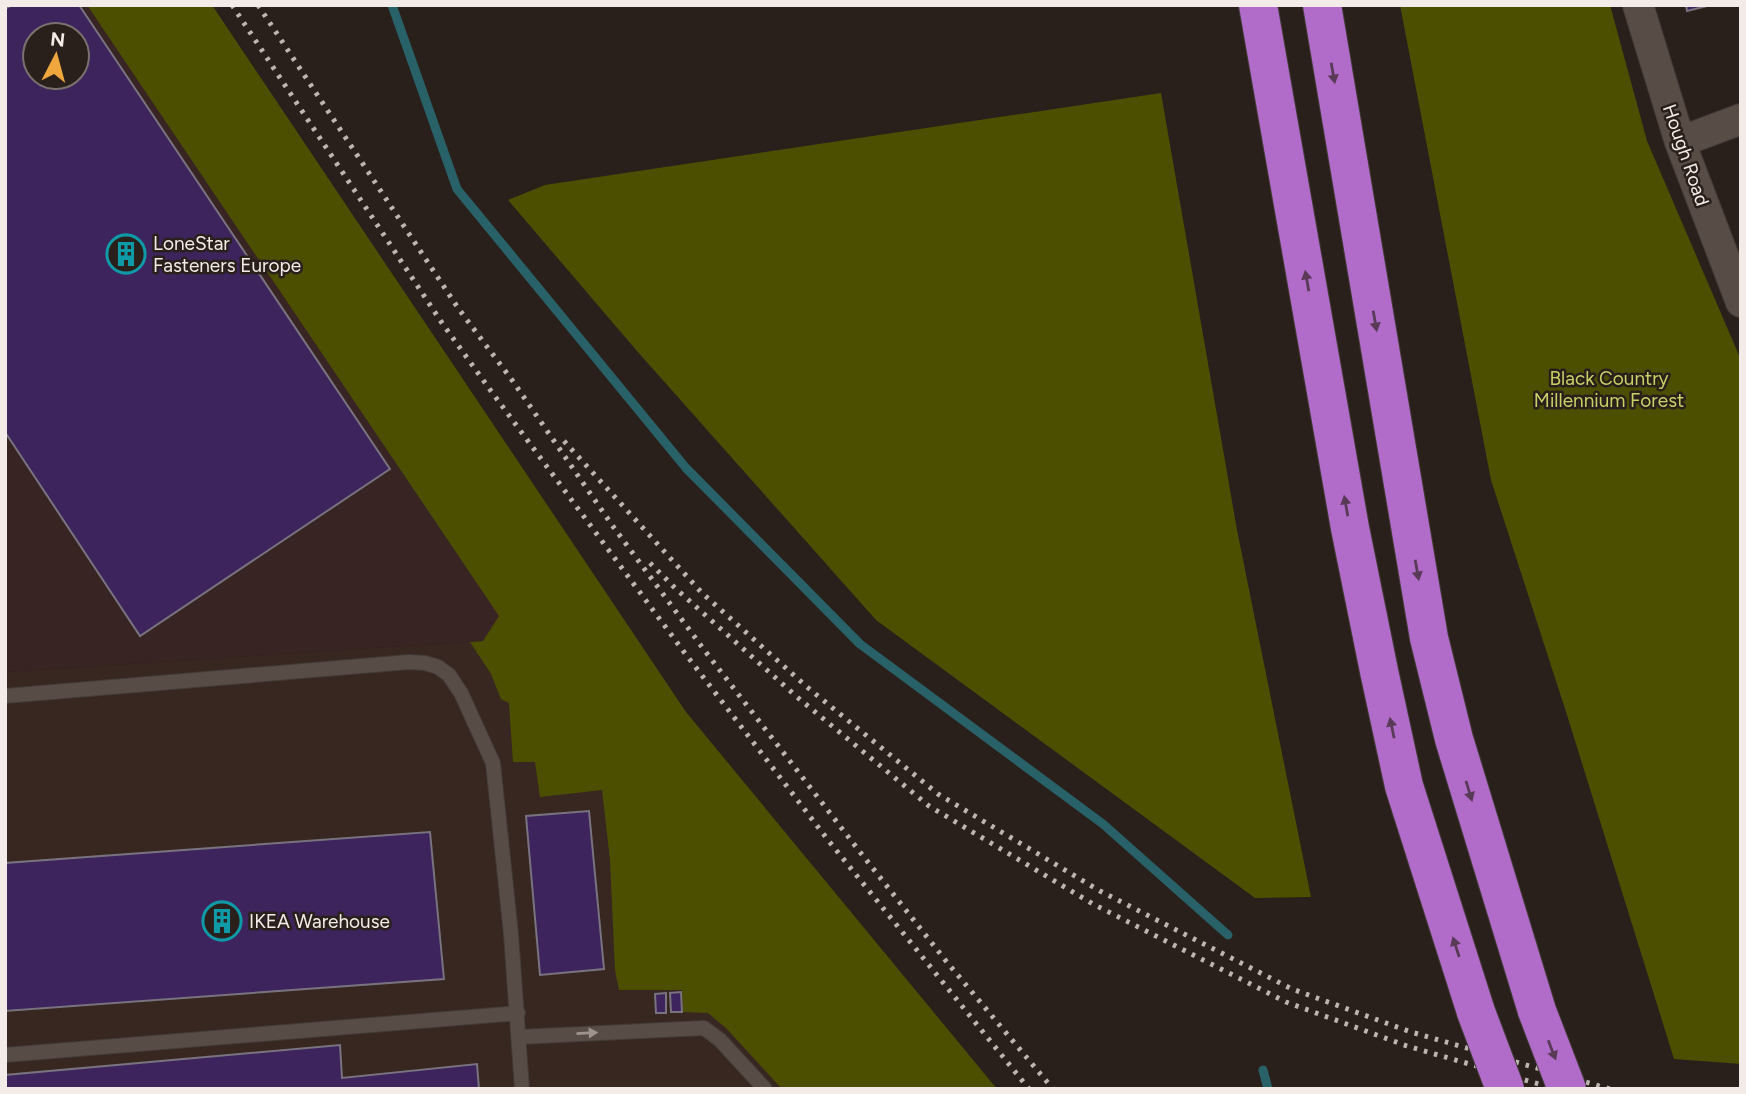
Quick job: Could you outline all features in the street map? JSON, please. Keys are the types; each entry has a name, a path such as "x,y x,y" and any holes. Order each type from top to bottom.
{"highway":[{"path":"1258,5 1350,528 1405,786 1476,1012 1505,1089"},
{"path":"1322,5 1429,638 1454,739 1537,1011 1567,1089"}],"street":[{"name":"Hough Road","path":"1638,5 1680,142 1741,302"},
{"path":"1680,142 1741,119"}],"lane":[{"path":"5,696 409,662 438,667 449,675 461,693 493,763 518,1013 522,1089"},
{"path":"5,1055 518,1013"},
{"path":"519,1037 704,1028 720,1040 765,1089"}],"shaded area":[{"name":"LoneStar Fasteners Europe","path":"5,5 87,5 500,616 483,641 5,672"},
{"path":"483,641 535,762 602,789 843,1089 5,1089 5,672"}],"green space":[{"path":"87,5 212,5 686,712 997,1089 782,1089 726,1028 708,1013 683,1012 682,990 619,990 615,970 610,860 602,790 540,797 535,762 513,762 509,703 501,699 491,674 470,642 483,641 499,616"},
{"name":"Black Country Millennium Forest","path":"1400,5 1610,5 1647,141 1741,360 1741,1064 1674,1059 1491,480"},
{"path":"1161,93 1237,530 1311,897 1255,898 876,620 637,351 508,200 545,185"}],"building":[{"name":"LoneStar Fasteners Europe","path":"12,5 79,5 90,21 21,21 21,91 91,91 91,23 390,469 140,636 5,432 5,9"},
{"path":"1686,5 1711,5 1687,11"},
{"path":"589,811 604,969 540,975 526,816"},
{"name":"IKEA Warehouse","path":"430,832 444,979 5,1011 5,863"},
{"path":"681,992 682,1012 671,1012 670,993"},
{"path":"666,993 666,1013 656,1013 655,994"},
{"path":"340,1045 342,1078 477,1064 479,1089 5,1089 5,1075"}],"waterway":[{"path":"392,5 457,189 686,468 860,644 1103,824 1228,935"},
{"path":"1263,1070 1268,1089"}],"railway":[{"path":"232,5 442,323 491,391 684,652 828,840 1029,1089"},
{"path":"258,5 458,308 512,380 612,525 860,852 946,961 1053,1089"},
{"path":"564,441 702,593 807,687 938,794 1100,891 1292,989 1411,1032 1610,1089"},
{"path":"650,563 797,697 929,806 1093,904 1286,1002 1407,1046 1556,1089"}],"place":[{"name":"LoneStar Fasteners Europe","path":"126,254"},
{"name":"IKEA Warehouse","path":"222,921"}]}
